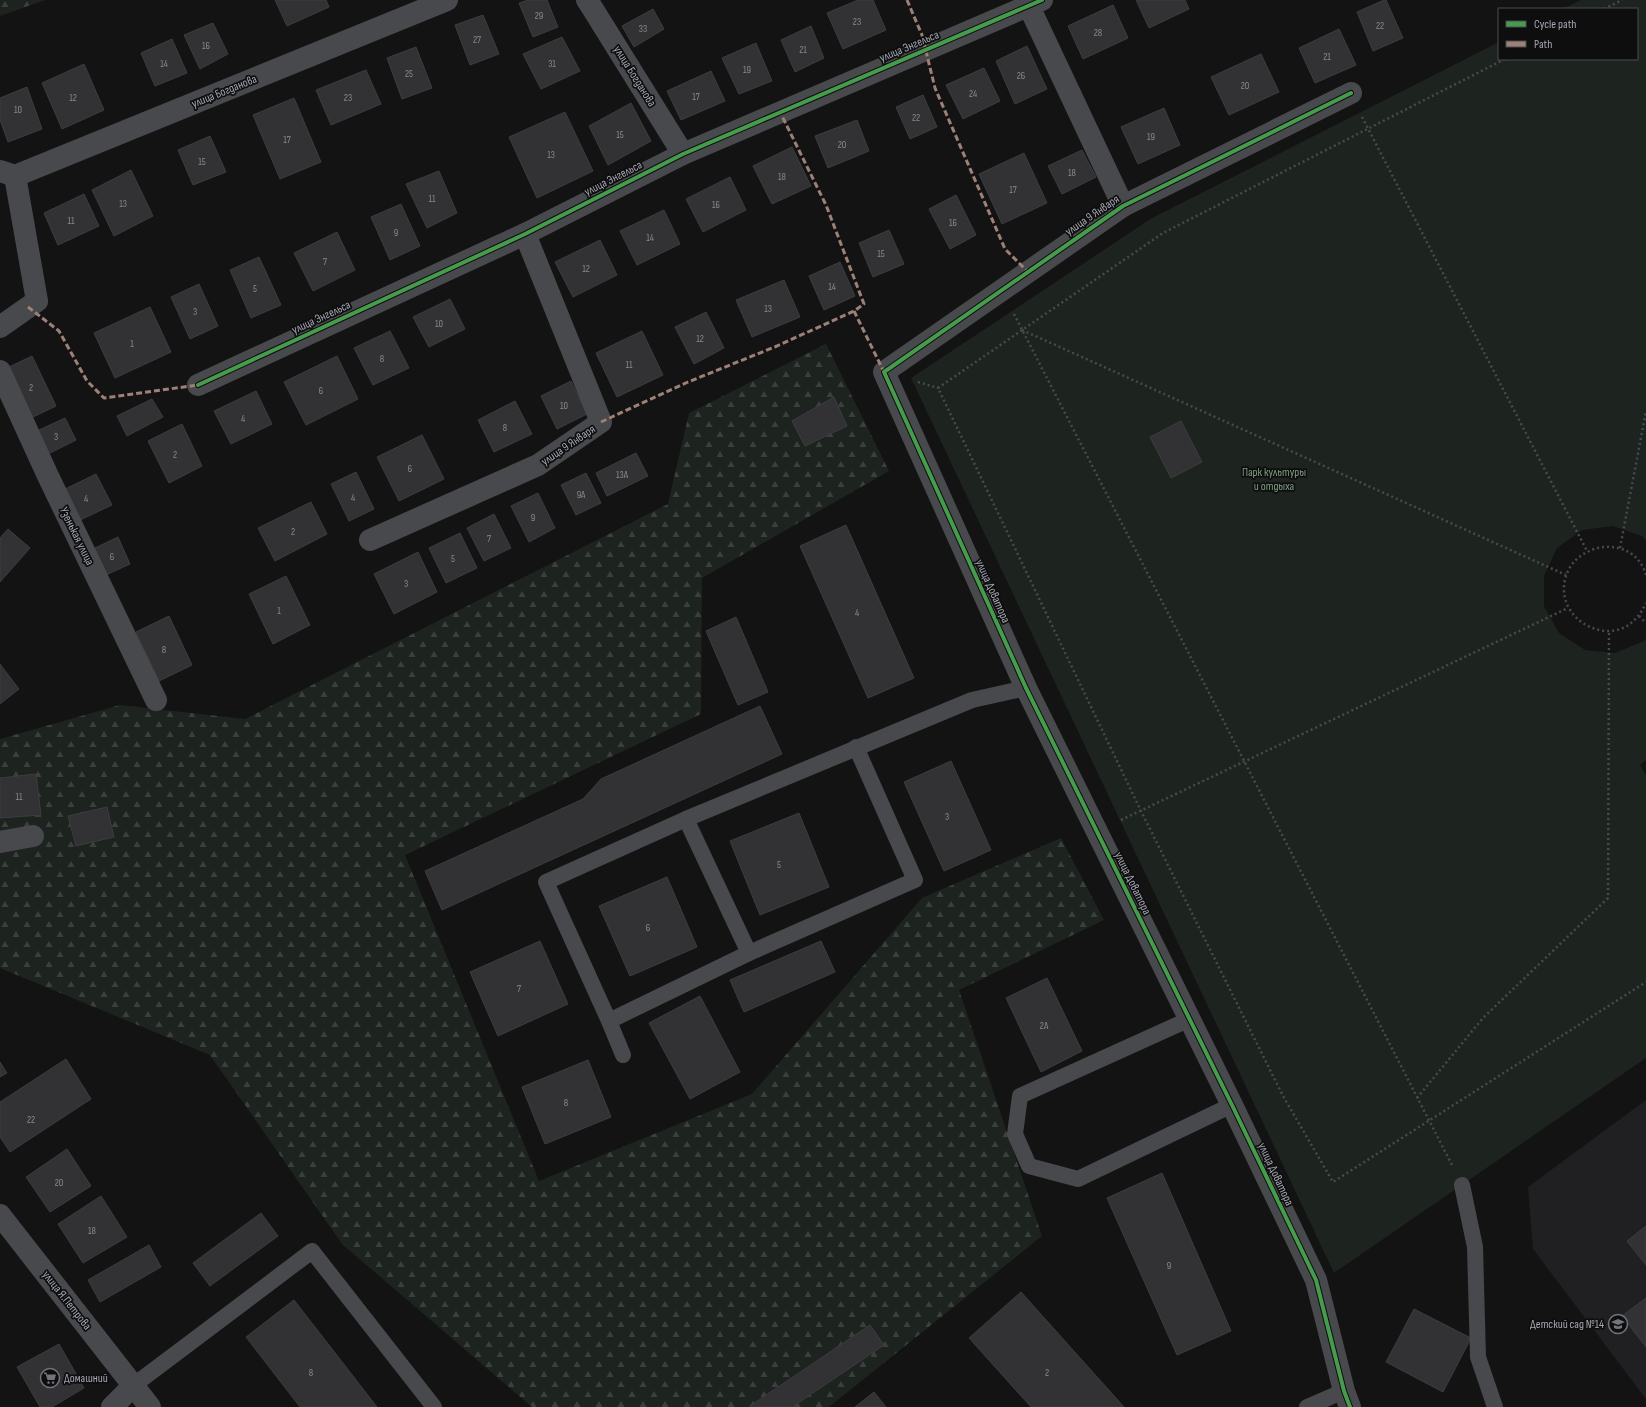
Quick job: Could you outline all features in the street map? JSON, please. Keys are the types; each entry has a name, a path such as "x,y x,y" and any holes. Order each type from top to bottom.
{"street":[{"name":"улица Богданова","path":"7,173 447,0"},
{"name":"улица Богданова","path":"586,0 592,6 683,154"},
{"path":"1032,2 1123,206"},
{"name":"улица Энгельса","path":"198,385 525,234 683,154 1032,2"},
{"name":"улица 9 Января","path":"884,372 1123,206 1351,93"},
{"path":"0,326 37,301 7,173"},
{"name":"улица 9 Января","path":"370,540 538,465 601,422 525,234"},
{"name":"Узенькая улица","path":"0,371 48,476 156,700"},
{"name":"улица Доватора","path":"884,372 1026,688 1190,1019 1316,1280 1347,1399"},
{"path":"0,842 33,836"},
{"name":"улица Я.Петрова","path":"0,1215 150,1407"},
{"path":"112,1407 134,1385"}],"lane":[{"path":"623,1055 546,882 856,747 972,700 1026,688"},
{"path":"609,1021 749,953 915,880 856,747"},
{"path":"686,820 749,953"},
{"path":"1190,1019 1020,1096 1015,1134 1029,1166 1078,1178 1232,1105"},
{"path":"1462,1185 1475,1247 1478,1357 1494,1407"},
{"path":"134,1385 312,1251 434,1407"},
{"path":"1307,1407 1347,1399"}],"path":[{"path":"1606,8 1622,0"},
{"path":"1503,60 1163,233 938,388 1141,811 1282,1096 1333,1182 1646,982"},
{"path":"1368,128 1587,551"},
{"path":"1003,289 1021,330 1462,1185"},
{"path":"1021,330 1566,575"},
{"path":"1620,548 1646,411"},
{"path":"1646,575 1645,569 1634,556 1620,548 1603,546 1587,551 1574,561 1566,575 1564,592 1568,608 1579,621 1593,629 1610,631 1626,627 1639,616 1646,603"},
{"path":"1097,832 1568,608"},
{"path":"1639,616 1646,623"},
{"path":"1417,1098 1482,1018 1608,898 1610,631"}],"shaded area":[{"name":"Детский сад №14","path":"1646,1100 1646,1399 1533,1249 1528,1187"}],"green space":[{"path":"0,0 45,0 0,16"},
{"name":"Парк культуры и отдыха","path":"1581,0 1646,0 1646,541 1642,536 1613,526 1582,530 1557,548 1544,576 1544,606 1559,633 1585,650 1615,653 1644,641 1646,638 1646,760 1640,765 1646,775 1646,1058 1334,1273 911,378 1152,218 1498,43 1498,60 1638,60 1638,8 1565,8"},
{"path":"826,344 889,471 702,578 701,714 405,855 539,1181 752,1094 922,898 1061,838 1104,920 959,990 1042,1236 829,1407 532,1407 342,1244 210,1055 0,968 0,739 120,705 245,719 668,504 689,413"}],"building":[{"path":"275,0 326,0 329,7 287,26"},
{"path":"528,0 547,0 558,27 533,37 519,3"},
{"path":"858,0 873,0 886,30 843,49 827,13"},
{"path":"1136,0 1185,0 1189,9 1149,28"},
{"path":"1386,0 1403,38 1373,51 1357,12"},
{"path":"1113,5 1128,38 1083,59 1068,26"},
{"path":"653,9 664,29 634,47 622,26"},
{"path":"483,15 499,54 470,65 455,25"},
{"path":"213,23 228,54 200,69 184,35"},
{"path":"811,26 824,58 795,72 781,40"},
{"path":"1339,29 1356,65 1315,83 1299,48"},
{"path":"562,37 580,71 541,89 523,54"},
{"path":"172,39 187,73 155,86 141,53"},
{"path":"756,43 772,81 739,94 722,58"},
{"path":"1027,46 1047,89 1015,104 996,61"},
{"path":"416,47 432,88 402,99 387,58"},
{"path":"1261,54 1279,92 1229,115 1211,77"},
{"path":"84,64 104,110 62,129 42,83"},
{"path":"984,68 1000,101 963,119 946,85"},
{"path":"366,70 381,104 331,125 316,90"},
{"path":"711,71 725,101 681,120 667,91"},
{"path":"27,87 42,129 8,142 0,120 0,98"},
{"path":"923,95 937,127 910,139 896,107"},
{"path":"294,98 321,162 280,179 253,115"},
{"path":"631,103 651,141 608,165 589,126"},
{"path":"1164,108 1180,145 1138,164 1121,127"},
{"path":"565,112 593,171 537,198 509,137"},
{"path":"857,120 869,151 828,168 815,136"},
{"path":"210,136 226,172 193,185 178,150"},
{"path":"792,147 811,186 772,204 753,166"},
{"path":"1082,150 1096,177 1062,194 1048,166"},
{"path":"1024,153 1047,203 1002,224 979,174"},
{"path":"131,170 153,216 114,236 92,190"},
{"path":"439,171 457,213 427,228 406,184"},
{"path":"730,177 746,210 703,232 686,199"},
{"path":"84,194 99,226 58,245 44,213"},
{"path":"956,195 976,235 950,249 929,209"},
{"path":"401,204 420,246 390,260 371,217"},
{"path":"664,210 680,244 637,265 620,231"},
{"path":"889,230 904,264 873,277 859,243"},
{"path":"337,232 355,270 313,291 294,253"},
{"path":"600,240 617,275 573,297 555,262"},
{"path":"259,257 281,305 251,318 230,270"},
{"path":"840,262 855,296 824,310 809,276"},
{"path":"784,280 800,317 752,337 736,300"},
{"path":"199,284 218,326 190,339 171,297"},
{"path":"450,299 465,329 429,347 413,317"},
{"path":"150,307 171,352 115,378 94,333"},
{"path":"706,312 724,348 694,364 675,327"},
{"path":"390,331 409,368 373,385 354,348"},
{"path":"642,331 663,375 617,397 596,353"},
{"path":"32,356 56,406 31,418 7,368"},
{"path":"337,356 358,399 306,425 284,382"},
{"path":"571,381 587,414 557,429 541,396"},
{"path":"256,391 272,424 231,444 214,411"},
{"path":"834,397 847,426 805,446 792,421"},
{"path":"152,399 163,417 127,436 117,416"},
{"path":"515,401 532,434 494,452 478,420"},
{"path":"65,418 76,440 48,454 37,431"},
{"path":"1181,421 1202,462 1171,478 1150,437"},
{"path":"182,424 202,466 169,483 148,441"},
{"path":"422,435 444,479 399,501 377,457"},
{"path":"636,453 648,476 607,496 596,473"},
{"path":"356,472 374,509 349,521 331,484"},
{"path":"586,473 601,503 576,515 561,485"},
{"path":"96,474 112,505 76,522 61,491"},
{"path":"538,493 555,528 529,542 511,506"},
{"path":"311,502 327,534 275,561 258,528"},
{"path":"494,514 511,548 484,561 467,528"},
{"path":"846,525 914,678 868,698 800,546"},
{"path":"8,529 30,548 0,582 0,538"},
{"path":"460,533 477,568 446,583 429,548"},
{"path":"118,537 130,564 106,575 93,549"},
{"path":"418,552 437,592 394,614 374,574"},
{"path":"286,576 310,625 273,644 249,594"},
{"path":"169,616 192,665 159,681 136,632"},
{"path":"736,617 768,692 738,705 706,631"},
{"path":"0,664 19,689 0,704"},
{"path":"760,706 782,754 442,910 425,871 583,799 601,779"},
{"path":"951,761 991,850 944,871 904,782"},
{"path":"36,774 41,815 0,818 0,778"},
{"path":"107,807 114,837 76,846 68,816"},
{"path":"799,813 829,887 760,915 730,841"},
{"path":"667,877 697,947 630,976 599,906"},
{"path":"540,941 568,1004 498,1036 470,972"},
{"path":"821,941 835,972 744,1012 730,980"},
{"path":"1047,978 1082,1051 1041,1072 1006,998"},
{"path":"700,996 740,1072 690,1099 649,1023"},
{"path":"66,1059 91,1099 10,1152 0,1137 0,1102"},
{"path":"588,1060 611,1117 545,1144 522,1087"},
{"path":"0,1062 7,1073 0,1077"},
{"path":"67,1149 91,1186 50,1212 26,1177"},
{"path":"1162,1173 1231,1331 1177,1355 1107,1198"},
{"path":"101,1196 127,1237 83,1263 58,1224"},
{"path":"261,1213 278,1236 210,1286 193,1263"},
{"path":"1646,1226 1646,1265 1627,1241"},
{"path":"149,1245 161,1267 100,1302 88,1280"},
{"path":"1021,1292 1124,1407 1031,1407 969,1338"},
{"path":"1646,1298 1646,1347 1622,1316"},
{"path":"294,1300 377,1407 300,1407 246,1337"},
{"path":"1414,1309 1471,1338 1443,1392 1386,1362"},
{"path":"870,1325 884,1345 792,1407 750,1406"},
{"name":"Домашний","path":"59,1344 84,1388 52,1407 40,1407 17,1367"},
{"path":"874,1392 886,1407 855,1407"}],"marked path":[{"path":"907,0 922,35 935,88 1005,249 1028,272"},
{"path":"601,422 688,382 777,346 854,311 864,304 826,205 780,112"},
{"path":"28,307 59,331 87,381 104,398 198,385"},
{"path":"854,311 884,372"}],"cycle path":[{"path":"198,385 525,234 683,154 1042,0"},
{"path":"1350,1407 1344,1391 1316,1280 1232,1105 1026,688 884,372 1123,206 1351,93"}],"place":[{"name":"Детский сад №14","path":"1618,1324"},
{"name":"Домашний","path":"50,1378"}]}
